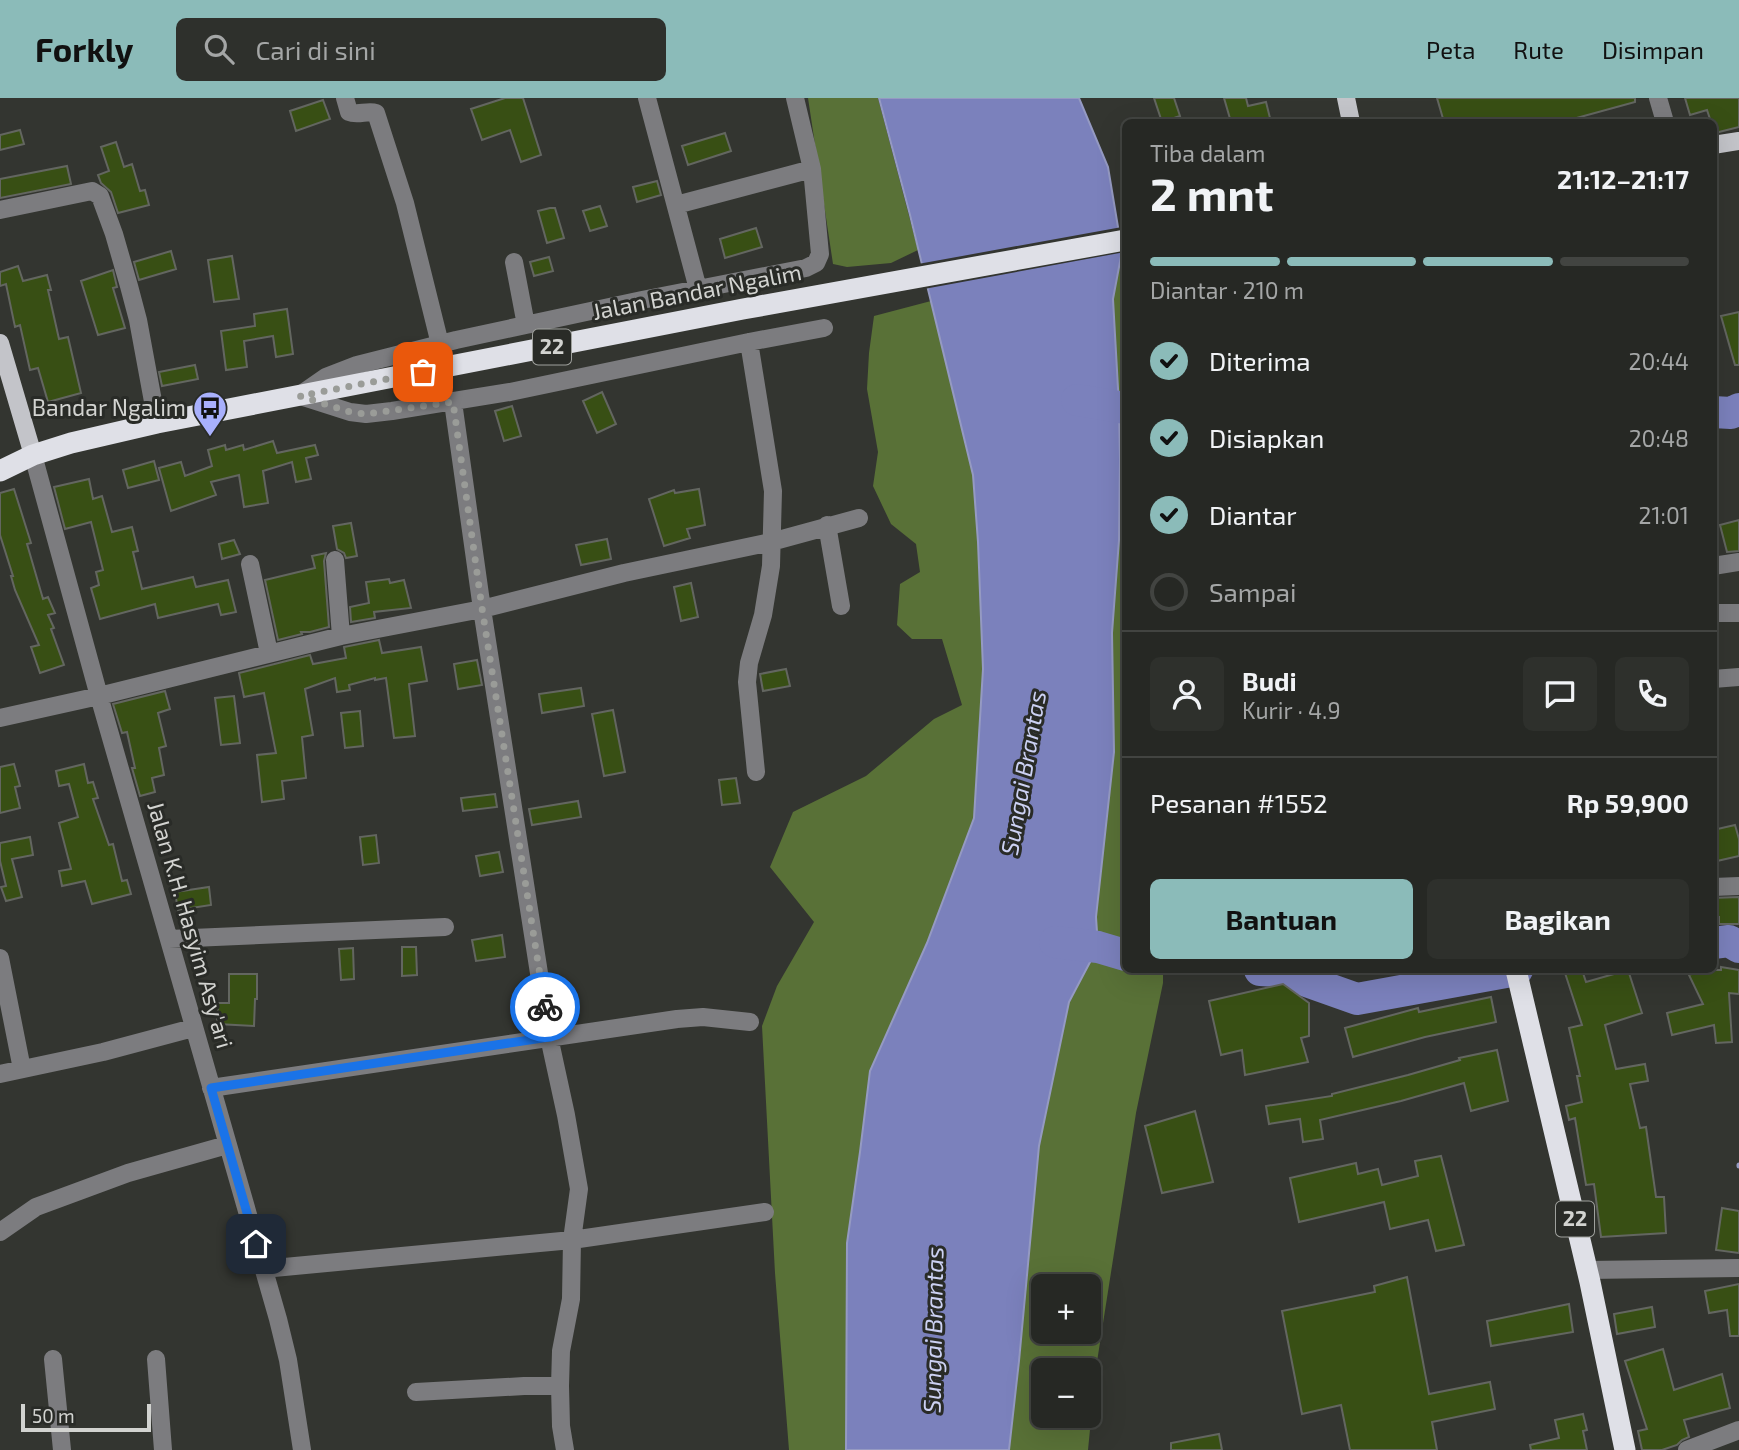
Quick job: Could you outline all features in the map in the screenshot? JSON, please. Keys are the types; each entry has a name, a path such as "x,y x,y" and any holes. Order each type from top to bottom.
{"highway":[{"name":"Jalan Bandar Ngalim","path":"33,456 71,443 157,423 804,298 1122,241"},
{"name":"22","path":"0,471 33,456"},
{"name":"22","path":"1519,979 1587,1270 1625,1450"}],"main road":[{"path":"1346,98 1350,119"},
{"path":"1717,144 1739,141"},
{"path":"0,342 33,456"}],"street":[{"path":"345,98 349,112 355,115 376,113 405,203 440,344"},
{"path":"647,98 698,289"},
{"path":"300,396 326,377 357,365 526,325 806,268 816,263 820,254 812,169 795,98"},
{"path":"1658,98 1664,119"},
{"path":"676,205 812,169"},
{"path":"0,210 92,191 100,196 135,308 157,423"},
{"path":"514,262 526,325"},
{"path":"300,396 350,412 366,414 453,402 561,382 824,328"},
{"path":"750,342 773,491 771,566 747,682 756,772"},
{"path":"453,402 482,608 549,1037 579,1189 572,1240 571,1299 561,1351 561,1426 565,1450"},
{"name":"Jalan K.H. Hasyim Asy'ari","path":"33,456 288,1360 302,1450"},
{"path":"0,718 341,636 482,608 624,573 771,542 859,518"},
{"path":"827,526 842,606"},
{"path":"335,560 341,636"},
{"path":"1717,565 1739,562"},
{"path":"250,564 269,653"},
{"path":"1717,613 1739,613"},
{"path":"1717,680 1739,677"},
{"path":"1717,887 1739,886"},
{"path":"169,939 445,928"},
{"path":"0,958 22,1069"},
{"path":"211,1088 677,1019 703,1017 750,1022"},
{"path":"0,1074 103,1052 193,1028"},
{"path":"0,1232 36,1207 128,1173 227,1145"},
{"path":"263,1269 572,1240 765,1212"},
{"path":"1587,1270 1739,1268"},
{"path":"53,1359 62,1450"},
{"path":"156,1359 163,1450"},
{"path":"416,1392 560,1386"},
{"path":"1687,1450 1739,1430"}],"green space":[{"path":"808,98 878,98 918,250 891,263 847,267 833,264"},
{"path":"1122,251 1122,973 1163,973 1163,983 1136,1113 1101,1336 1101,1274 1031,1274 1031,1344 1100,1344 1098,1358 1031,1358 1031,1428 1090,1428 1088,1450 1009,1450 1039,1146 1069,1002 1096,917 1114,752 1112,633 1119,540 1120,460 1113,299"},
{"path":"931,301 973,475 983,669 974,818 927,943 870,1071 847,1243 846,1450 789,1450 775,1273 762,1026 777,986 814,922 770,867 793,812 866,776 934,719 962,705 942,639 912,639 897,625 900,584 920,572 916,544 891,524 873,486 878,452 867,389 874,316"}],"water":[{"name":"Sungai Brantas","path":"879,98 1079,98 1108,167 1122,251 1113,299 1120,460 1119,540 1112,633 1114,752 1096,917 1098,947 1069,1002 1039,1146 1009,1450 846,1450 847,1243 870,1071 927,943 974,818 983,669 973,475"}],"pier":[{"path":"1122,227 1122,253 924,289 918,264"}],"building":[{"path":"505,98 523,98 541,155 521,162 510,130 482,140 471,109"},
{"path":"1154,98 1174,98 1180,116 1161,119"},
{"path":"1224,98 1246,98 1248,106 1266,102 1270,119 1230,119"},
{"path":"1437,98 1635,98 1635,102 1573,119 1443,119"},
{"path":"1685,98 1739,98 1739,127 1717,132 1717,119 1710,119 1707,110 1690,115"},
{"path":"323,100 330,119 296,131 290,111"},
{"path":"20,130 24,144 0,150 0,135"},
{"path":"725,133 731,151 688,165 682,146"},
{"path":"116,142 124,167 132,164 140,191 145,190 149,205 118,213 111,192 101,183 98,175 109,171 101,147"},
{"path":"67,166 71,184 0,198 0,179"},
{"path":"657,181 661,195 637,202 633,187"},
{"path":"600,206 607,226 590,231 583,211"},
{"path":"555,208 564,238 547,243 538,211"},
{"path":"756,228 762,247 725,258 720,239"},
{"path":"171,251 176,269 139,280 134,262"},
{"path":"232,256 239,299 214,302 208,260"},
{"path":"549,257 553,271 534,276 530,262"},
{"path":"18,266 23,281 47,275 59,339 68,337 81,393 48,402 38,368 30,370 20,325 15,327 6,284 0,286 0,272"},
{"path":"113,270 117,287 113,288 125,328 98,335 81,281"},
{"path":"287,309 293,354 276,357 273,336 244,341 247,367 226,370 221,331 255,326 254,314"},
{"path":"1739,312 1739,365 1735,365 1721,316"},
{"path":"195,365 198,379 162,386 159,372"},
{"path":"602,392 616,424 597,433 583,401"},
{"path":"512,406 521,436 504,441 495,411"},
{"path":"273,441 277,453 315,445 318,455 306,458 311,479 296,482 292,462 263,471 268,503 244,507 239,475 211,482 216,495 171,511 159,468 181,462 185,476 212,466 208,450 225,445 226,450 243,445 244,450"},
{"path":"154,461 159,480 128,488 123,470"},
{"path":"89,479 93,499 102,496 112,532 132,527 138,551 133,552 142,589 193,577 196,587 228,580 236,612 221,615 218,604 158,618 155,604 100,619 91,588 99,585 96,572 103,570 91,522 65,529 54,487"},
{"path":"14,489 31,543 27,544 43,599 48,597 55,613 48,615 64,665 40,673 31,647 39,645 15,590 0,535 0,493"},
{"path":"699,489 705,525 687,529 690,538 664,546 649,499 674,490 675,493"},
{"path":"1739,520 1739,551 1727,552 1720,525"},
{"path":"351,523 357,556 346,558 344,553 337,549 333,526"},
{"path":"607,539 611,559 581,565 576,545"},
{"path":"234,540 240,554 222,559 219,544"},
{"path":"326,553 324,561 329,627 278,640 265,580 315,568 312,556"},
{"path":"389,579 390,583 404,580 411,608 374,612 375,618 351,622 350,607 369,603 366,582"},
{"path":"691,583 698,617 681,621 674,587"},
{"path":"379,640 382,653 421,647 427,681 409,684 415,736 394,738 386,678 349,685 350,690 337,692 335,678 305,689 313,735 302,737 306,778 282,781 284,799 262,802 257,755 276,753 264,693 244,697 239,673 310,655 313,664 346,658 344,647"},
{"path":"477,660 482,685 458,689 454,664"},
{"path":"786,669 790,686 763,691 760,674"},
{"path":"581,688 584,706 542,713 539,694"},
{"path":"165,691 170,709 158,713 166,746 159,748 164,775 152,778 155,792 140,796 132,768 135,768 127,732 122,733 113,704"},
{"path":"234,696 240,743 221,745 215,698"},
{"path":"613,710 625,772 604,776 592,714"},
{"path":"360,711 363,746 345,748 341,713"},
{"path":"14,764 20,786 15,787 20,808 0,813 0,767"},
{"path":"84,764 88,783 93,782 98,798 93,799 109,845 113,844 122,881 127,880 131,894 92,904 85,881 62,886 59,871 71,869 59,823 78,817 69,784 59,786 56,771"},
{"path":"736,778 740,803 722,805 719,780"},
{"path":"495,794 497,807 463,811 461,798"},
{"path":"578,801 581,817 532,825 529,809"},
{"path":"1735,825 1739,839 1739,856 1717,861 1717,829"},
{"path":"376,835 379,863 363,865 360,837"},
{"path":"30,837 33,855 12,859 22,897 6,901 1,887 6,886 0,861 0,843"},
{"path":"499,852 503,872 480,876 476,856"},
{"path":"209,887 211,905 178,910 175,892"},
{"path":"1739,897 1739,924 1719,924 1717,898"},
{"path":"502,935 505,957 476,961 472,940"},
{"path":"402,947 416,947 417,975 402,976"},
{"path":"353,948 354,979 341,980 339,949"},
{"path":"1721,967 1739,970 1739,994 1729,993 1732,1042 1716,1043 1714,1025 1672,1035 1667,1013 1703,1004 1689,975 1717,973 1717,970 1721,970"},
{"path":"1565,973 1583,973 1586,982 1618,973 1629,973 1642,1013 1605,1025 1616,1069 1645,1064 1648,1081 1630,1084 1640,1128 1646,1127 1656,1197 1664,1197 1666,1233 1601,1237 1594,1184 1586,1185 1575,1118 1569,1120 1566,1106 1582,1102 1577,1076 1580,1076 1569,1028 1582,1025"},
{"path":"229,974 257,974 254,1026 217,1024 218,1003 229,1003"},
{"path":"1283,984 1309,1003 1309,1036 1301,1038 1308,1062 1245,1075 1242,1050 1221,1055 1209,1001"},
{"path":"1491,997 1496,1022 1425,1037 1353,1057 1345,1028 1418,1008 1419,1012"},
{"path":"1497,1050 1508,1101 1471,1111 1464,1083 1320,1120 1323,1139 1303,1142 1300,1119 1269,1124 1266,1106 1332,1096 1460,1060 1459,1058"},
{"path":"1195,1111 1213,1182 1162,1193 1145,1126"},
{"path":"1441,1156 1464,1245 1436,1251 1428,1220 1390,1229 1384,1202 1299,1222 1290,1178 1356,1163 1358,1174 1378,1169 1382,1185 1418,1176 1415,1161"},
{"path":"1722,1208 1739,1211 1739,1253 1716,1250"},
{"path":"1407,1277 1429,1394 1490,1382 1495,1409 1432,1422 1437,1450 1350,1450 1341,1405 1302,1414 1282,1311 1375,1292 1374,1286"},
{"path":"1739,1284 1739,1336 1730,1336 1727,1310 1709,1313 1705,1291"},
{"path":"1569,1304 1573,1332 1491,1346 1487,1321"},
{"path":"1652,1307 1655,1327 1617,1334 1614,1314"},
{"path":"1663,1349 1674,1390 1722,1374 1730,1408 1684,1420 1689,1437 1677,1445 1662,1450 1642,1450 1638,1431 1647,1429 1625,1361"},
{"path":"1583,1414 1587,1430 1583,1431 1587,1450 1531,1450 1530,1445 1559,1438 1555,1420"},
{"path":"1219,1434 1222,1450 1171,1450 1171,1443"}],"waterway":[{"path":"1077,400 1122,408"},
{"path":"1717,412 1731,413 1739,409"},
{"path":"1717,942 1729,941 1739,947"},
{"path":"1055,942 1098,947 1122,954"},
{"path":"1284,973 1357,999 1500,973"}],"way so far":[{"path":"423,372 300,396 350,412 366,414 453,402 482,608 545,1007"}],"place":[{"name":"Bandar Ngalim","path":"210,438"}],"route":[{"path":"256,1244 211,1088 549,1037 545,1007"}]}
